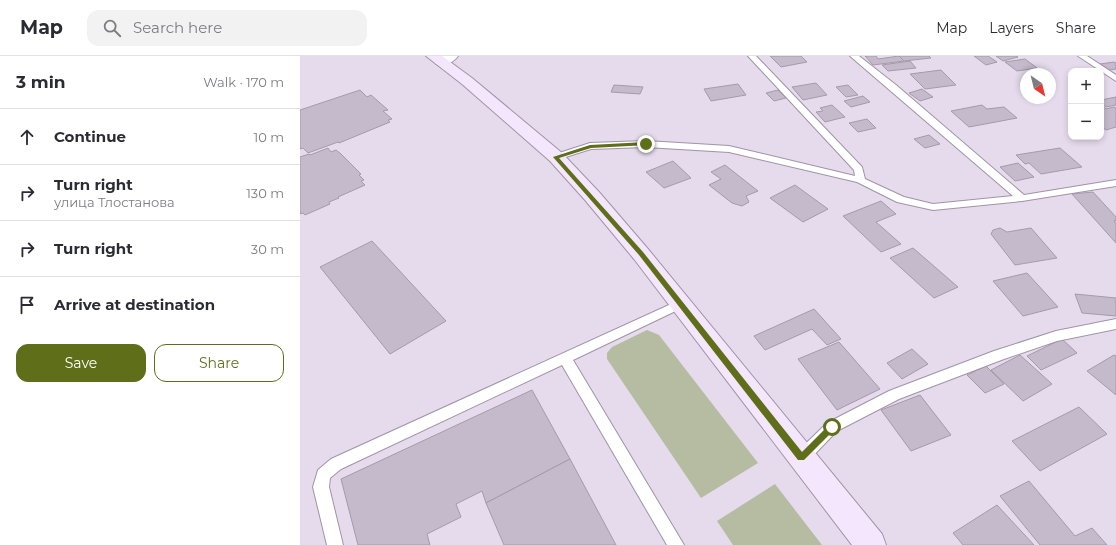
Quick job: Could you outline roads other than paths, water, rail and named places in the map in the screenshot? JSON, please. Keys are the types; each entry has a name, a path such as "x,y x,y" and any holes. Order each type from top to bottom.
{"main road":[{"path":"442,58 556,157 592,196 641,254 871,545"}],"lane":[{"path":"752,56 858,169 860,180"},
{"path":"854,56 893,87 1022,198"},
{"path":"1082,56 1116,79"},
{"path":"556,157 590,146 646,144 729,149 860,180 901,200 933,207 1022,198 1116,183"},
{"path":"335,545 321,486 323,475 336,464 680,304"},
{"path":"801,458 832,427 894,394 999,355 1056,336 1116,324"},
{"path":"565,358 676,545"}]}
